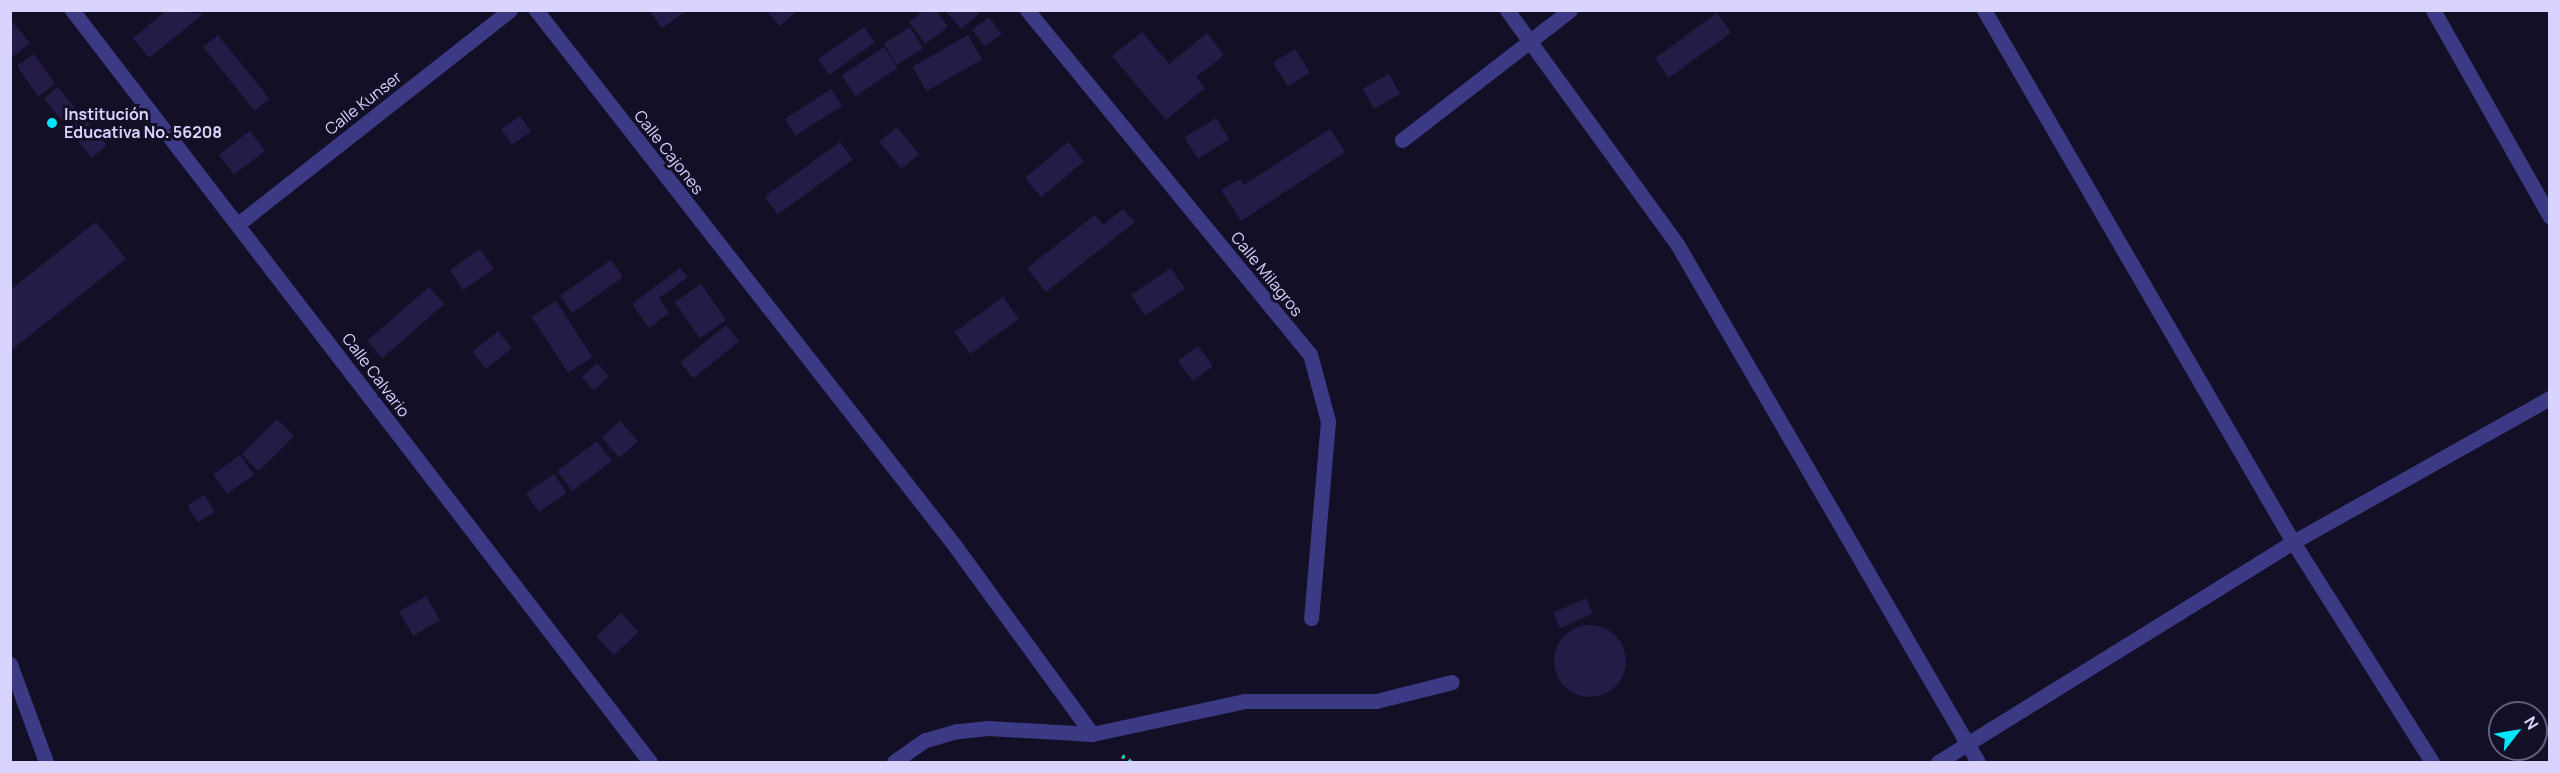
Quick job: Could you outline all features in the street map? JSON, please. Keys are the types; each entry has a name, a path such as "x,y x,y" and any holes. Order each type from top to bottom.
{"street":[{"name":"Calle Calvario","path":"72,10 650,762"},
{"name":"Calle Kunser","path":"238,224 510,10"},
{"name":"Calle Cajones","path":"536,10 955,546 1092,734"},
{"name":"Calle Milagros","path":"1028,10 1310,354 1328,421 1311,618"},
{"path":"1507,10 1677,244 1978,762"},
{"path":"1402,140 1570,10"},
{"path":"1984,10 2293,542 2432,762"},
{"path":"2433,10 2550,217"},
{"path":"1938,762 2293,542 2550,398"},
{"path":"10,664 46,762"},
{"path":"894,762 925,740 957,731 988,728 1092,734 1245,701 1376,701 1452,682"}],"building":[{"path":"167,10 203,14 149,58 133,38"},
{"path":"649,10 688,10 662,28"},
{"path":"766,10 798,10 780,26"},
{"path":"924,10 936,10 948,27 925,44 909,22"},
{"path":"945,10 976,10 979,14 961,29"},
{"path":"1717,13 1731,32 1669,78 1655,58"},
{"path":"989,17 1002,34 985,46 972,30"},
{"path":"10,19 30,43 10,59"},
{"path":"864,27 875,43 829,75 818,59"},
{"path":"910,27 923,48 897,65 884,43"},
{"path":"1142,32 1169,64 1207,33 1224,55 1196,77 1205,88 1166,120 1112,56"},
{"path":"218,35 270,99 255,111 203,47"},
{"path":"968,35 982,59 927,91 913,67"},
{"path":"884,47 898,68 856,96 842,76"},
{"path":"1295,49 1310,73 1288,87 1273,63"},
{"path":"34,54 55,84 38,96 17,66"},
{"path":"1389,74 1400,94 1374,109 1363,89"},
{"path":"58,87 79,113 65,124 44,98"},
{"path":"831,89 842,106 796,136 785,119"},
{"path":"82,115 107,145 92,158 67,128"},
{"path":"520,116 531,132 512,145 501,129"},
{"path":"1216,118 1229,139 1198,159 1185,138"},
{"path":"897,127 919,154 901,169 879,141"},
{"path":"1330,129 1345,152 1241,221 1221,190 1240,179 1244,185"},
{"path":"250,131 265,151 234,174 219,154"},
{"path":"840,142 853,160 778,214 765,197"},
{"path":"1068,142 1084,161 1041,197 1025,178"},
{"path":"1123,209 1135,222 1046,292 1027,268 1095,215 1103,225"},
{"path":"96,222 126,259 10,351 10,290"},
{"path":"480,249 494,269 463,290 450,270"},
{"path":"611,260 623,277 572,313 560,296"},
{"path":"680,268 688,277 659,298 669,313 649,328 632,304"},
{"path":"1171,268 1185,289 1145,316 1131,295"},
{"path":"701,284 726,320 700,338 675,302"},
{"path":"429,287 444,304 382,358 367,341"},
{"path":"1003,297 1019,319 970,354 954,332"},
{"path":"556,301 592,357 568,373 532,317"},
{"path":"726,325 739,341 693,378 680,362"},
{"path":"498,331 512,348 486,369 472,352"},
{"path":"1198,346 1213,366 1193,381 1178,361"},
{"path":"597,363 609,376 594,390 582,377"},
{"path":"277,419 294,436 259,471 242,454"},
{"path":"620,421 638,441 619,458 601,438"},
{"path":"597,441 612,461 572,491 557,471"},
{"path":"240,455 254,474 227,494 213,474"},
{"path":"554,474 567,493 539,512 526,493"},
{"path":"204,495 215,512 198,523 187,506"},
{"path":"426,596 440,620 413,636 399,612"},
{"path":"1586,598 1593,614 1560,628 1553,613"},
{"path":"621,613 639,632 614,655 596,636"},
{"path":"1590,625 1604,628 1616,635 1623,647 1626,661 1623,675 1616,687 1604,694 1590,697 1576,694 1564,687 1557,675 1554,661 1557,647 1564,635 1576,628"}],"place":[{"name":"Institución Educativa No. 56208","path":"52,123"}]}
